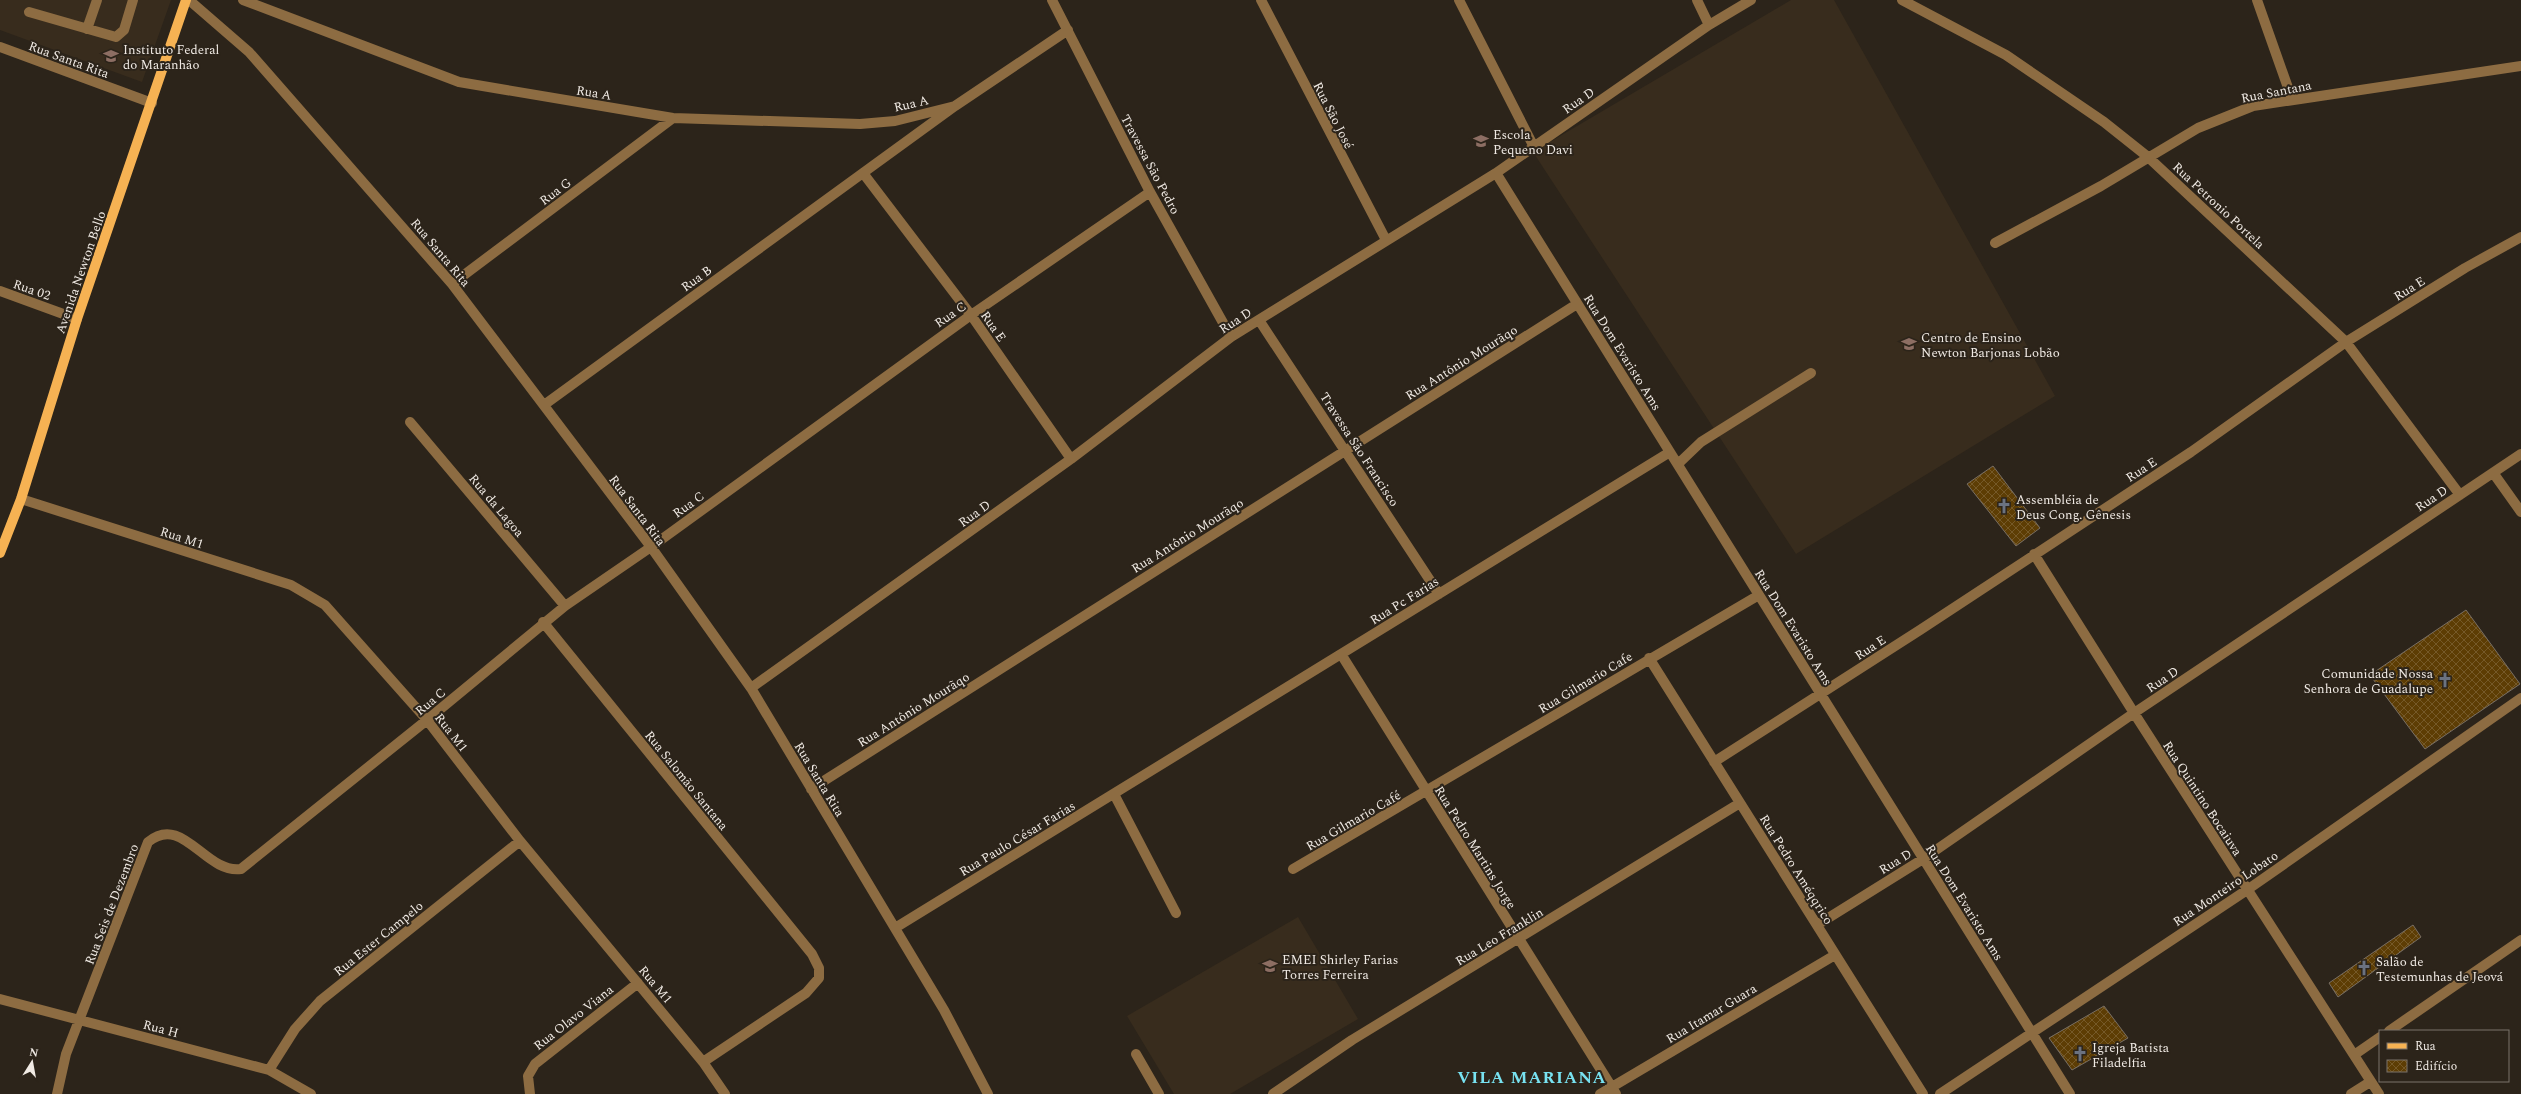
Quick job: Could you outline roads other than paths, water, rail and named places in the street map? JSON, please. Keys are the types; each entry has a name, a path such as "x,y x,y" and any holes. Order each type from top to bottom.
{"main road":[{"name":"Avenida Newton Bello","path":"0,553 2,542 21,499 77,319 188,0"}],"street":[{"path":"86,28 97,0"},
{"path":"29,12 112,36 120,35 133,0"},
{"name":"Rua Santa Rita","path":"188,0 249,52 452,284 651,547 751,688 944,1010 988,1094"},
{"name":"Rua A","path":"243,0 459,82 673,118 860,124 895,121 955,106"},
{"name":"Travessa São Pedro","path":"1052,0 1150,192 1231,337"},
{"name":"Rua São José","path":"1261,0 1386,240"},
{"path":"1459,0 1534,147"},
{"path":"1697,0 1710,25"},
{"name":"Rua D","path":"751,688 1071,459 1231,337 1496,173 1710,25 1751,0"},
{"name":"Rua Petronio Portela","path":"1902,0 2006,55 2104,122 2148,157 2346,342 2460,495"},
{"path":"2257,0 2292,99"},
{"name":"Rua A","path":"863,173 955,106 1068,30"},
{"name":"Rua Santa Rita","path":"0,47 152,103"},
{"name":"Rua Santana","path":"1995,243 2100,186 2198,128 2226,115 2253,106 2292,99 2521,66"},
{"name":"Rua G","path":"452,284 673,118"},
{"name":"Rua E","path":"863,173 971,315 1071,459"},
{"name":"Rua B","path":"544,405 863,173"},
{"name":"Rua Dom Evaristo Ams","path":"1496,173 2070,1094"},
{"name":"Rua C","path":"257,858 427,720 542,622 651,547 971,315 1150,192"},
{"name":"Rua E","path":"1714,762 1821,694 2191,452 2346,342 2465,268 2521,237"},
{"name":"Rua 02","path":"0,292 77,319"},
{"name":"Rua Antônio Mourãqo","path":"811,789 1577,304"},
{"name":"Travessa São Francisco","path":"1259,320 1346,450 1439,594"},
{"path":"1678,464 1701,442 1811,373"},
{"name":"Rua da Lagoa","path":"410,422 565,606"},
{"name":"Rua Pc Farias","path":"1152,771 1670,452"},
{"name":"Rua D","path":"1817,925 1923,858 2134,713 2460,495 2494,474 2521,454"},
{"path":"2494,474 2521,512"},
{"name":"Rua M1","path":"21,499 291,585 325,605 427,720 520,841 703,1062 725,1094"},
{"name":"Rua Quintino Bocaiuva","path":"2034,554 2247,890 2379,1094"},
{"name":"Rua Gilmario Cafe","path":"1426,793 1649,658 1759,595"},
{"name":"Rua Salomão Santana","path":"542,622 812,954 819,968 819,978 814,986 703,1062"},
{"name":"Rua Pedro Martins Jorge","path":"1341,654 1426,793 1613,1091"},
{"name":"Rua Pedro Améqqrico","path":"1649,658 1923,1094"},
{"name":"Rua Monteiro Lobato","path":"1940,1094 2247,890 2521,698"},
{"name":"Rua Paulo César Farias","path":"895,928 1152,771"},
{"name":"Rua Gilmario Café","path":"1293,869 1426,793"},
{"path":"1114,794 1176,913"},
{"name":"Rua Leo Franklin","path":"1273,1094 1352,1040 1519,940 1740,803"},
{"name":"Rua Seis de Dezembro","path":"57,1094 66,1054 148,842 160,833 175,834 228,870 241,869 257,858"},
{"name":"Rua Ester Campelo","path":"269,1070 295,1029 320,1001 520,841"},
{"path":"2390,1030 2521,940"},
{"name":"Rua Itamar Guara","path":"1600,1094 1613,1091 1835,955"},
{"name":"Rua Olavo Viana","path":"530,1094 528,1076 535,1064 638,983"},
{"name":"Rua H","path":"0,999 269,1070 311,1094"},
{"path":"2354,1055 2379,1038"},
{"path":"1136,1054 1159,1094"},
{"path":"2351,1094 2370,1082"}],"place":[{"name":"Instituto Federal do Maranhão","path":"111,56"},
{"name":"Escola Pequeno Davi","path":"1481,141"},
{"name":"Centro de Ensino Newton Barjonas Lobão","path":"1909,344"},
{"name":"Assembléia de Deus Cong. Gênesis","path":"2004,506"},
{"name":"Comunidade Nossa Senhora de Guadalupe","path":"2445,680"},
{"name":"EMEI Shirley Farias Torres Ferreira","path":"1270,966"},
{"name":"Salão de Testemunhas de Jeová","path":"2364,968"},
{"name":"Igreja Batista Filadelfia","path":"2080,1054"}],"district":[{"name":"VILA MARIANA","path":"1532,1077"}]}
